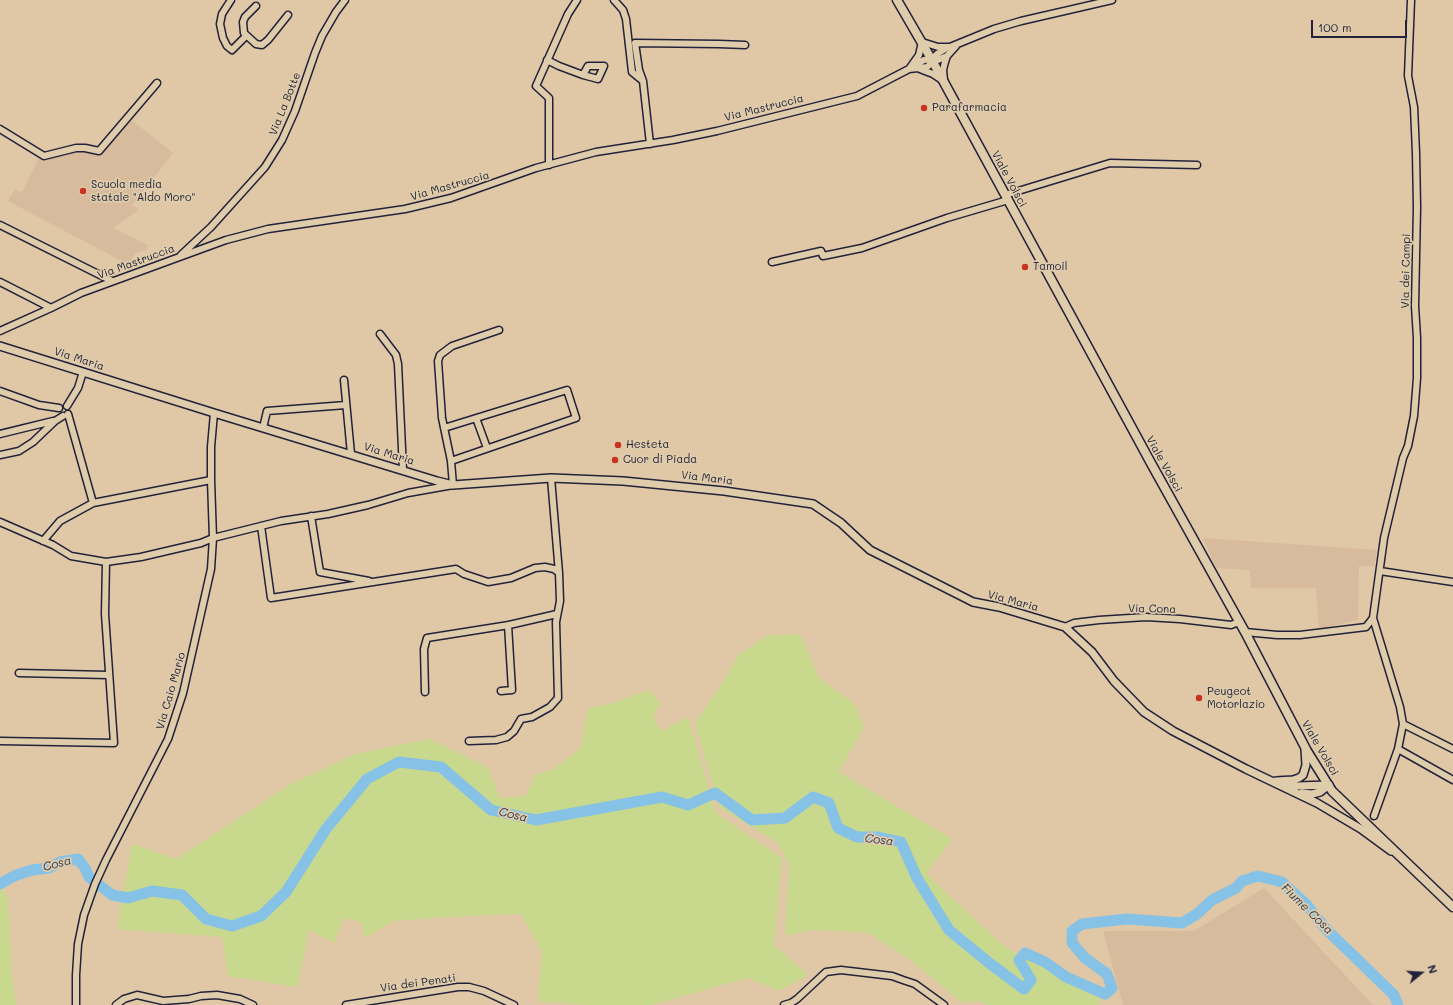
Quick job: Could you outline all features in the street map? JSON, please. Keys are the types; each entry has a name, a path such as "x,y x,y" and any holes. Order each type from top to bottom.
{"main road":[{"name":"Viale Volsci","path":"897,0 945,83 1152,465 1245,632 1304,745 1332,791 1453,907"}],"street":[{"path":"231,0 222,14 220,24 223,38 227,46 232,50 246,36"},
{"name":"Via La Botte","path":"179,257 211,227 260,172 282,140 295,111 322,36 345,0"},
{"path":"549,165 549,98 536,86 568,14 577,0"},
{"path":"614,0 623,10 626,19 632,72 643,81"},
{"path":"919,69 927,67 937,54 947,48 956,46 994,29 1021,21 1112,0"},
{"name":"Via dei Campi","path":"1373,618 1384,538 1403,458 1408,446 1414,416 1417,378 1415,306 1418,207 1414,107 1408,76 1411,0"},
{"path":"256,6 245,17 243,22 244,33 256,44 262,45 268,40 288,15"},
{"path":"911,67 919,55 922,42 933,46 947,48"},
{"path":"650,144 643,81 639,70 635,43 745,45"},
{"path":"945,83 943,70 947,56 956,46"},
{"path":"911,67 924,60 932,60 947,56"},
{"path":"547,60 583,75"},
{"path":"911,67 933,74 945,83"},
{"name":"Via Mastruccia","path":"0,331 81,293 226,240 268,229 405,209 451,198 549,165 596,152 673,140 716,131 857,96 911,67"},
{"path":"0,129 44,156 76,148 99,151 157,83"},
{"path":"772,262 821,251 823,256 862,248 1006,197 1110,163 1197,164"},
{"path":"0,225 112,281"},
{"path":"0,282 51,308"},
{"path":"0,522 43,541 71,556 106,562 141,557 201,543 213,538 261,526 368,505 408,493 453,484 451,462 444,428 438,361 440,355 452,346 499,330"},
{"path":"380,334 396,354 398,364 403,470"},
{"name":"Via Maria","path":"0,346 437,481 453,484 551,478 653,483 724,491 813,504 842,523 870,550 972,602 999,607 1065,627 1092,652 1114,681 1144,712 1173,731 1246,769 1273,781"},
{"path":"0,455 19,451 33,442 55,421 69,411 67,406 78,388 83,372"},
{"path":"344,380 351,454"},
{"path":"444,428 567,390 576,418 487,448 451,462"},
{"path":"0,391 39,405 59,408 62,405 67,406"},
{"path":"263,428 267,411 346,406"},
{"path":"59,408 59,412 65,415 93,503"},
{"name":"Via Caio Mario","path":"76,1005 78,944 84,915 95,884 106,860 168,739 183,693 211,569 213,538 211,447 214,413"},
{"path":"476,418 487,448"},
{"path":"0,434 55,421"},
{"path":"470,741 496,740 507,736 514,731 521,718 532,717 550,707 558,698 557,614 560,601 551,478"},
{"path":"43,541 60,521 93,503 211,480"},
{"path":"311,516 320,572 374,582"},
{"path":"261,526 271,598 456,569 474,578 488,582 512,578 535,568 546,567 554,569 559,573"},
{"path":"0,741 114,743 108,675 105,614 106,562"},
{"path":"1380,571 1453,582"},
{"path":"425,692 424,649 428,638 508,625 557,614"},
{"name":"Via Cona","path":"1065,627 1074,623 1146,617 1231,625 1239,622"},
{"path":"1245,632 1277,635 1300,635 1366,626 1373,618"},
{"path":"1373,618 1400,707 1403,724 1398,749 1374,816"},
{"path":"501,691 512,690 508,625"},
{"path":"19,673 108,675"},
{"path":"1403,724 1453,749"},
{"path":"1273,781 1292,780 1303,775 1306,765 1304,745"},
{"path":"1398,749 1453,780"},
{"path":"1273,781 1297,786 1329,785"},
{"path":"1273,781 1347,820 1400,857"},
{"path":"1292,791 1312,794 1320,792 1329,785"},
{"path":"784,1005 797,999 826,972 841,970 892,976 915,984 944,1005"},
{"name":"Via dei Penati","path":"346,1005 458,986 484,991 514,1005"},
{"path":"116,1005 124,999 138,995 162,1003 201,996 217,995 240,999 253,1005"}],"shaded area":[{"name":"Scuola media statale \"Aldo Moro\"","path":"130,119 173,153 132,205 139,210 113,228 148,245 146,250 135,253 129,265 8,201 15,189 22,192 39,158 63,152 86,150 102,153"},
{"path":"1203,538 1377,550 1374,566 1359,566 1358,620 1319,629 1316,588 1251,588 1250,570 1216,568"},
{"path":"1264,888 1373,1005 1123,1005 1103,931 1194,931"}],"green space":[{"path":"800,634 819,678 855,704 864,727 839,772 952,839 926,874 1004,946 1101,1000 1099,1005 986,1005 981,1001 961,1002 909,959 868,933 815,930 785,935 789,865 778,843 719,807 695,723 727,676 738,655 766,636"},
{"path":"649,690 660,703 653,717 661,731 688,717 716,813 782,858 774,945 808,975 779,991 747,978 652,1005 584,1005 538,1001 542,952 521,914 393,921 365,938 361,922 344,918 334,943 309,930 297,987 228,976 222,937 117,929 132,844 176,859 289,785 355,754 430,739 487,767 500,798 526,796 535,775 553,769 580,749 588,708 610,704"},
{"path":"0,882 8,901 12,978 16,1005 0,1005"}],"waterway":[{"name":"Cosa","path":"0,884 14,876 32,870 49,868 60,862 78,859 85,868 89,877 112,895 128,898 152,891 182,895 206,919 232,926 261,916 286,892 326,829 367,779 399,762 441,767 491,810 536,820 662,797 688,805 715,793 752,820 785,818 813,797 829,803 838,828 857,837 878,837 901,842 917,878 949,930 1024,989 1031,980 1019,960 1025,953 1045,962 1066,977 1105,994 1112,988 1107,974 1085,958 1072,943 1072,931 1082,924 1127,919 1182,923 1197,914 1212,900 1236,888 1242,881 1258,876 1282,882 1306,904 1326,929 1394,995 1398,1005"}],"place":[{"name":"Parafarmacia","path":"924,108"},
{"name":"Scuola media statale \"Aldo Moro\"","path":"83,191"},
{"name":"Tamoil","path":"1025,267"},
{"name":"Hesteta","path":"618,445"},
{"name":"Cuor di Piada","path":"615,460"},
{"name":"Peugeot Motorlazio","path":"1199,698"}],"water label":[{"name":"Fiume Cosa","path":"1307,909"}]}
